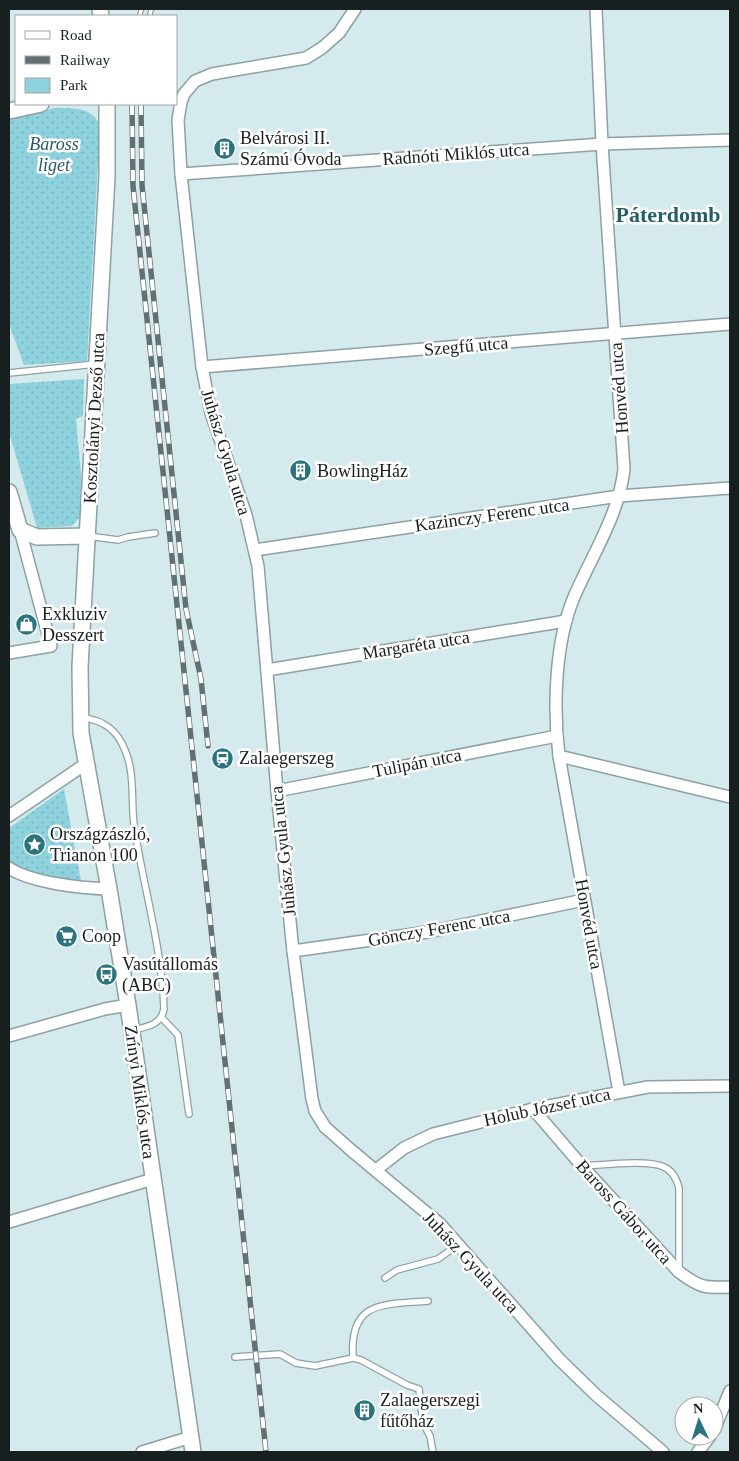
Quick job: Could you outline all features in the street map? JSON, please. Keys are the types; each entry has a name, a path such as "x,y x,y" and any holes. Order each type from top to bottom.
{"main road":[{"path":"9,111 36,105"},
{"name":"Kosztolányi Dezső utca","path":"81,726 80,666 107,169 107,105"},
{"path":"9,497 20,530 37,537 88,536"},
{"name":"Zrínyi Miklós utca","path":"81,726 110,889 128,1005 193,1452"}],"street":[{"name":"Juhász Gyula utca","path":"355,9 339,33 314,53 296,60 202,77 195,81 184,94 179,110 181,174 202,367 211,413 246,516 258,566 293,951 313,1106 325,1127 440,1224 570,1370 663,1452"},
{"name":"Honvéd utca","path":"596,9 602,144 624,469 623,484 607,530 574,598 566,621 556,700 557,736 560,756 619,1092"},
{"name":"Radnóti Miklós utca","path":"181,174 602,144 730,140"},
{"name":"Szegfű utca","path":"202,367 730,324"},
{"name":"Kazinczy Ferenc utca","path":"255,550 619,496 730,488"},
{"path":"9,653 51,646 20,530"},
{"name":"Margaréta utca","path":"267,670 566,621"},
{"name":"Tulipán utca","path":"277,790 557,736"},
{"path":"560,756 730,798"},
{"path":"9,816 87,763"},
{"path":"9,868 28,877 86,888 110,889"},
{"name":"Gönczy Ferenc utca","path":"293,951 418,933 584,900"},
{"path":"9,1036 105,1009 128,1005"},
{"name":"Holub József utca","path":"376,1170 404,1148 433,1134 533,1109 658,1086 730,1086"},
{"name":"Baross Gábor utca","path":"533,1109 582,1166 679,1272 702,1287 730,1287"},
{"path":"9,1222 153,1179"},
{"path":"724,1406 730,1391"},
{"path":"142,1452 191,1437"}],"lane":[{"path":"9,372 96,364"},
{"path":"88,536 118,540 156,533"},
{"path":"81,726 95,719 109,727 117,735 125,749 129,762 134,824 154,928 164,1001 162,1018 154,1024 131,1030"},
{"path":"162,1018 178,1035 189,1114"},
{"path":"582,1166 650,1164 666,1168 672,1174 677,1180 679,1188 679,1272"},
{"path":"385,1278 397,1270 438,1259 459,1244"},
{"path":"353,1358 352,1345 355,1328 358,1321 371,1309 376,1306 428,1301"},
{"path":"235,1357 280,1354 296,1363 315,1366 353,1358 361,1360 418,1389 423,1424 430,1436 433,1452"}],"green space":[{"name":"Baross liget","path":"54,108 74,108 87,112 97,119 100,126 87,361 24,365 9,324 9,120"},
{"path":"84,379 83,416 76,419 83,498 79,518 72,526 37,528 9,432 9,384"},
{"path":"64,789 81,881 18,870 9,864 9,828"}],"railway":[{"path":"140,15 141,9"},
{"path":"150,15 151,9"},
{"path":"132,105 133,186 266,1452"},
{"path":"141,105 142,185 186,609 201,679 208,746"}],"place":[{"name":"Belvárosi II. Számú Óvoda","path":"224,148"},
{"name":"BowlingHáz","path":"301,471"},
{"name":"Exkluziv Desszert","path":"26,624"},
{"name":"Zalaegerszeg","path":"223,758"},
{"name":"Országzászló, Trianon 100","path":"34,844"},
{"name":"Coop","path":"66,936"},
{"name":"Vasútállomás (ABC)","path":"106,974"},
{"name":"Zalaegerszegi fűtőház","path":"364,1410"}],"district":[{"name":"Páterdomb","path":"668,214"}]}
